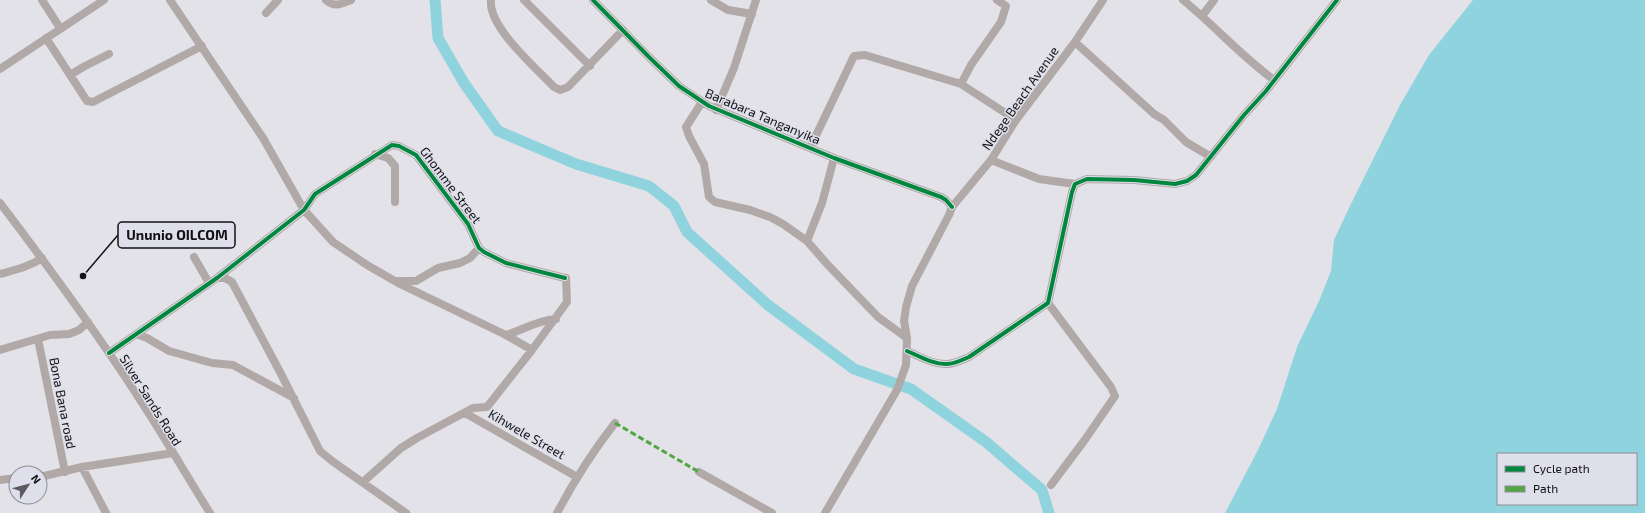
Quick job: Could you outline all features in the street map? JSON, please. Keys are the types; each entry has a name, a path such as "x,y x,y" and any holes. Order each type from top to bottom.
{"street":[{"path":"42,0 60,28"},
{"path":"266,13 278,0"},
{"path":"326,0 337,5 351,0"},
{"path":"491,0 494,17 502,32 554,87 560,90 564,90 590,66 623,30"},
{"path":"524,0 590,66"},
{"name":"Barabara Tanganyika","path":"593,0 679,86 702,102 716,110 834,158 941,197 952,207"},
{"path":"710,0 728,10 752,14"},
{"path":"716,110 734,68 756,0"},
{"path":"961,84 971,65 1001,22 1006,6 997,0"},
{"name":"Ndege Beach Avenue","path":"825,513 897,390 906,365 907,338 904,321 912,286 952,207 991,160 1016,120 1075,42 1103,0"},
{"path":"1183,0 1274,80"},
{"path":"1202,16 1214,0"},
{"path":"991,160 1040,179 1075,184 1087,179 1134,180 1175,184 1187,181 1196,174 1211,157 1337,0"},
{"path":"1,67 99,1"},
{"path":"172,1 262,138 304,210 333,242 396,282 506,335 532,350"},
{"path":"46,38 87,101 93,102 202,46"},
{"path":"1075,42 1154,114 1164,120 1186,142 1211,157"},
{"path":"70,75 109,54"},
{"path":"810,148 854,56 865,55 961,84 1016,120"},
{"path":"702,102 686,127 689,136 704,164 709,197 715,202 750,210 770,217 807,241 878,317 907,338"},
{"name":"Ghomme Street","path":"109,353 213,280 304,210 315,194 387,147 395,145 416,155 468,224 480,248"},
{"path":"375,154 391,160 395,166 395,202"},
{"path":"807,241 822,203 834,158"},
{"path":"907,351 937,363 956,363 969,358 1048,303 1075,184"},
{"name":"Silver Sands Road","path":"0,203 88,322 147,409 172,453 210,513"},
{"path":"363,482 401,448 417,438 465,413 479,407 484,409 487,407 556,319 567,302 566,278 506,262 484,252 480,248 470,258 460,263 438,268 416,281 396,282"},
{"path":"194,257 213,280 225,278 232,282 294,398 320,451 403,512"},
{"path":"0,274 24,268 34,264 42,258"},
{"path":"1048,303 1111,387 1115,396 1084,442 1051,485"},
{"path":"506,335 548,320 556,319"},
{"path":"0,350 56,334 69,334 79,330 88,322"},
{"path":"136,334 169,351 190,358 212,363 233,365 294,398"},
{"name":"Bona Bana road","path":"38,339 65,472"},
{"name":"Kihwele Street","path":"465,413 577,477"},
{"path":"557,513 577,477 615,422"},
{"path":"48,475 82,467 172,453"},
{"path":"82,467 106,513"},
{"path":"699,472 772,513"}],"water":[{"path":"1473,0 1645,0 1645,513 1225,513 1258,450 1277,409 1297,347 1319,301 1331,271 1334,240 1400,105 1429,55"}],"waterway":[{"path":"435,0 438,38 464,83 498,131 576,164 649,186 674,206 687,232 768,305 854,369 911,389 986,442 1042,490 1049,513"}],"marked path":[{"path":"615,423 699,472"}],"cycle path":[{"path":"593,0 679,86 709,106 834,158 941,197 952,207"},
{"path":"907,351 937,363 950,364 958,362 969,357 1048,303 1075,184 1087,179 1134,180 1175,184 1187,181 1196,175 1244,115 1266,91 1337,0"},
{"path":"109,353 217,278 304,210 315,194 392,145 399,146 416,155 468,224 479,248 484,252 506,263 565,278"}],"place":[{"name":"Ununio OILCOM","path":"83,276"}]}
